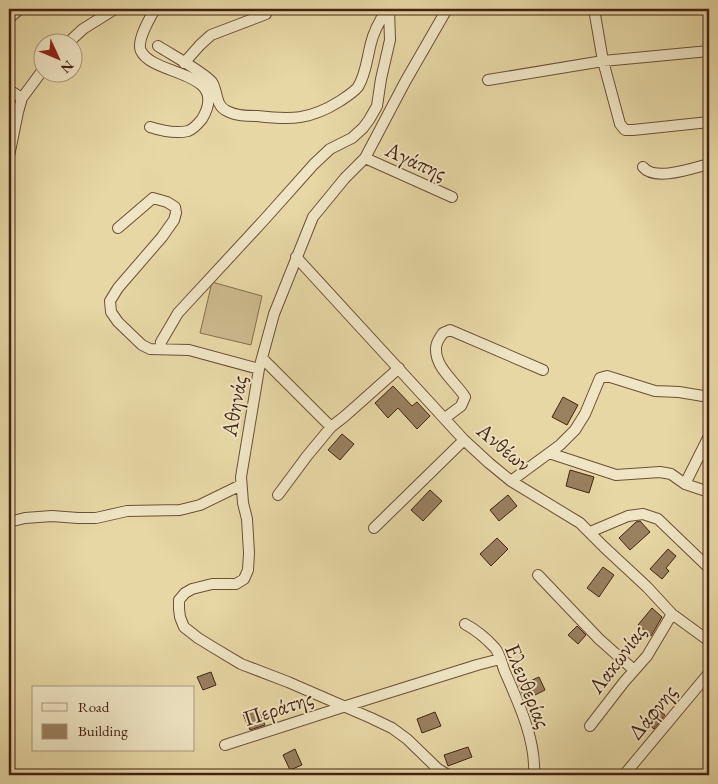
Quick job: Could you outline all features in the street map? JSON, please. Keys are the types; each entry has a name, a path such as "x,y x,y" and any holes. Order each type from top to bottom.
{"street":[{"path":"9,18 20,9"},
{"path":"80,32 115,9"},
{"path":"150,127 166,132 190,131 198,124 209,104 206,92 201,84 149,60 142,53 140,40 155,9"},
{"path":"158,46 199,72 212,83 220,106 226,111 238,115 271,118 289,119 310,116 330,107 357,88 364,76 371,42 377,26 388,9"},
{"path":"160,349 178,313 314,164 330,149 352,138 369,120 378,106 381,79 390,40 388,9"},
{"name":"Αθηνάς","path":"343,706 241,664 198,638 184,627 180,617 179,600 185,593 202,585 239,583 244,579 248,570 249,553 247,518 243,503 241,477 259,369 274,314 313,217 345,178 365,158 405,82 447,9"},
{"path":"594,9 603,61 620,124 625,130 709,122"},
{"path":"184,62 211,35 266,14"},
{"path":"488,80 603,61 709,51"},
{"path":"9,156 22,98 34,82"},
{"path":"9,90 22,98"},
{"name":"Αγάπης","path":"365,158 452,197"},
{"path":"643,167 646,171 664,174 709,164"},
{"path":"118,228 153,198 167,202 175,207 174,220 162,237 118,288 110,301 111,312 118,322 142,345 150,349 189,350 259,369"},
{"name":"Ανθέων","path":"296,257 464,440 488,463 511,481 580,523 647,587 672,614 709,641"},
{"path":"445,418 461,406 465,397 446,374 438,358 436,347 443,333 450,330 543,370"},
{"path":"262,358 331,427"},
{"path":"278,495 331,427 346,416 399,368"},
{"path":"511,481 560,445 575,430 585,414 600,378 607,376 655,391 709,396"},
{"path":"685,484 709,436"},
{"path":"374,528 464,440"},
{"path":"549,453 616,475 660,472 671,474 685,484 709,492"},
{"path":"9,522 24,518 52,516 96,518 127,510 180,510 200,505 241,485"},
{"path":"9,514 24,518"},
{"path":"590,532 628,516 643,514 658,519 709,568"},
{"path":"538,575 599,639 634,670"},
{"name":"Λακωνίας","path":"590,726 647,656 672,614"},
{"name":"Ελευθερίας","path":"465,624 477,630 496,649 522,713 531,741 534,775"},
{"name":"Περάτης","path":"225,745 343,706 477,665 500,660"},
{"name":"Δάφνης","path":"624,775 709,673"},
{"path":"343,706 392,728 438,769 448,775"}],"shaded area":[{"path":"212,282 262,296 251,345 200,333"}],"building":[{"path":"393,386 412,406 417,402 430,416 417,429 398,408 388,418 375,403"},
{"path":"563,397 578,405 567,425 552,417"},
{"path":"342,434 354,444 340,460 328,450"},
{"path":"570,470 594,477 589,493 566,486"},
{"path":"430,490 442,501 423,521 411,510"},
{"path":"508,495 517,506 499,521 490,510"},
{"path":"640,521 650,532 630,550 619,538 636,522"},
{"path":"497,538 508,549 491,566 480,554"},
{"path":"668,549 676,556 666,568 669,571 662,579 650,569"},
{"path":"603,567 614,575 599,597 587,588"},
{"path":"652,608 662,617 651,636 638,625"},
{"path":"577,626 586,635 578,644 568,635"},
{"path":"211,672 216,685 203,690 197,677"},
{"path":"539,677 545,690 525,700 519,686"},
{"path":"257,708 265,725 250,730 243,714"},
{"path":"657,709 665,715 654,729 646,722"},
{"path":"435,712 441,726 422,733 417,719"},
{"path":"468,747 472,757 448,766 444,755"},
{"path":"295,749 302,765 290,770 283,755"}]}
